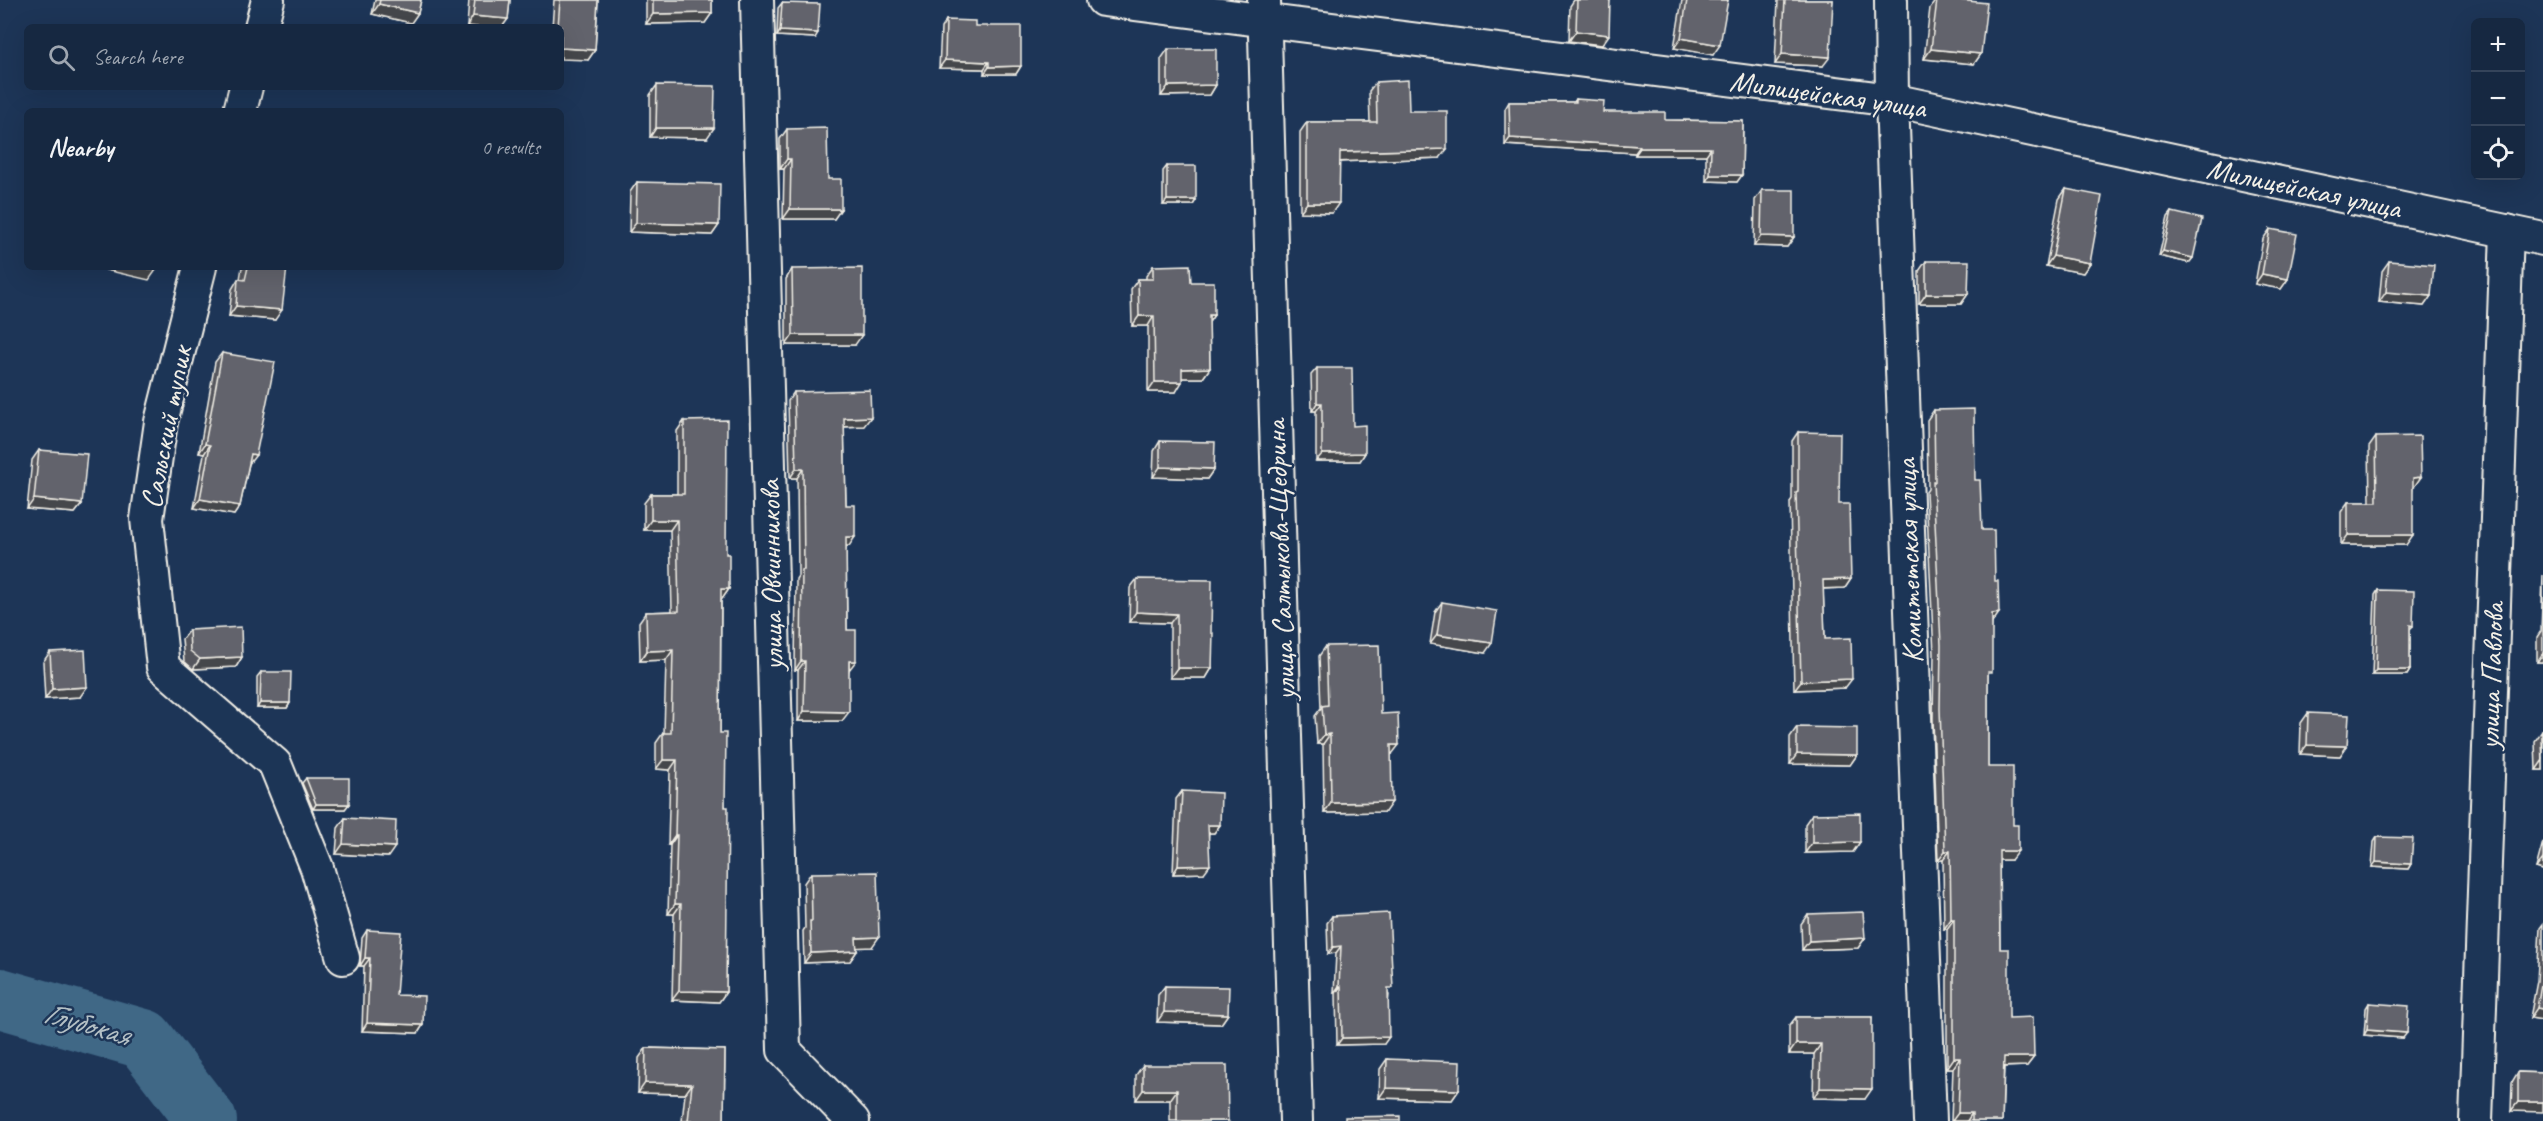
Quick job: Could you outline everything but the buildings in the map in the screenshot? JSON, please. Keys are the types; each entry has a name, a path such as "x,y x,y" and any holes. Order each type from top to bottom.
{"street":[{"path":"262,24 268,0"},
{"name":"улица Овчинникова","path":"757,0 784,1050 853,1121"},
{"name":"Милицейская улица","path":"1104,0 1264,11 1892,100 2543,239"},
{"name":"Комитетская улица","path":"1891,0 1892,100 1930,1121"},
{"name":"улица Салтыкова-Щедрина","path":"1264,11 1296,1121"},
{"path":"241,108 245,90"},
{"name":"улица Павлова","path":"2476,1121 2507,231"},
{"name":"Сальский тупик","path":"199,270 161,422 147,519 164,667 275,764 317,868 343,958"}],"waterway":[{"name":"Глубокая","path":"0,998 144,1039 207,1121"}]}
